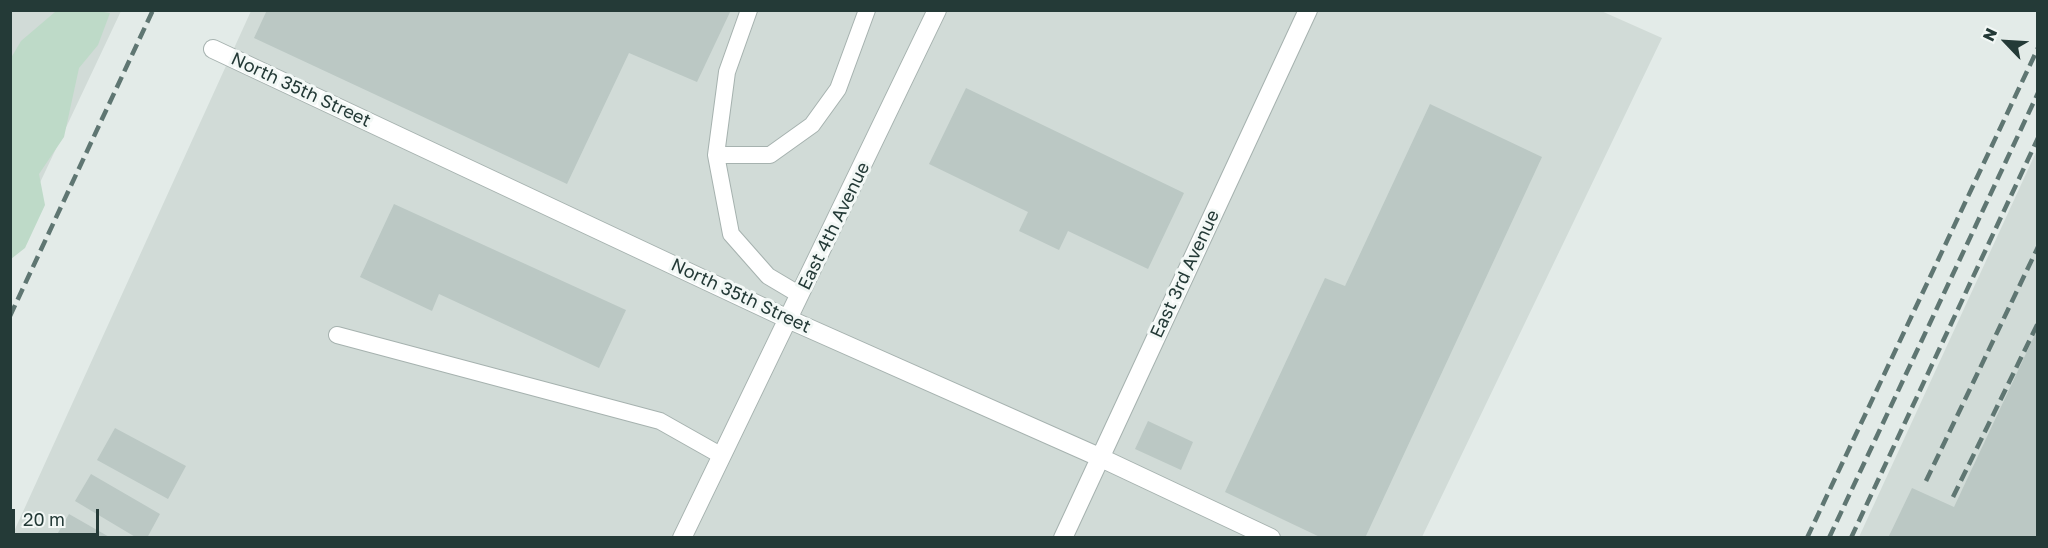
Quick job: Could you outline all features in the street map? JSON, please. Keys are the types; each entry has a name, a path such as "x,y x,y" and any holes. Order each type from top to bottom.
{"street":[{"name":"East 4th Avenue","path":"682,537 937,10"},
{"name":"East 3rd Avenue","path":"1063,537 1308,10"},
{"name":"North 35th Street","path":"213,49 789,319 1099,457 1271,537"}],"lane":[{"path":"748,10 727,72 716,155 731,234 768,276 800,295"},
{"path":"716,155 770,155 812,125 838,89 867,10"},
{"path":"337,335 660,421 722,456"}],"shaded area":[{"path":"1599,10 1662,38 1422,537 11,538 251,11"},
{"path":"11,11 121,11 11,244"},
{"path":"2037,150 2037,537 1859,537"}],"green space":[{"path":"92,10 110,13 98,45 79,68 64,137 39,174 45,205 25,248 11,259 11,58 21,41 55,12"}],"building":[{"path":"267,10 731,10 697,82 629,53 567,184 254,38"},
{"path":"966,88 1184,193 1148,269 1068,231 1059,250 1019,231 1028,212 929,164"},
{"path":"1430,104 1542,157 1365,538 1322,538 1225,492 1325,278 1345,286"},
{"path":"394,204 626,310 599,368 439,294 432,311 360,277"},
{"path":"2038,328 2038,538 1888,538 1912,488 1954,507"},
{"path":"1148,421 1193,442 1181,470 1135,449"},
{"path":"115,428 186,466 168,499 97,460"},
{"path":"91,474 160,514 147,538 137,538 75,501"},
{"path":"69,514 111,538 55,538"}],"railway":[{"path":"10,316 153,10"},
{"path":"1807,538 2038,48"},
{"path":"1829,538 2038,93"},
{"path":"1851,538 2038,138"},
{"path":"1926,481 2038,247"},
{"path":"1953,497 2038,323"}]}
